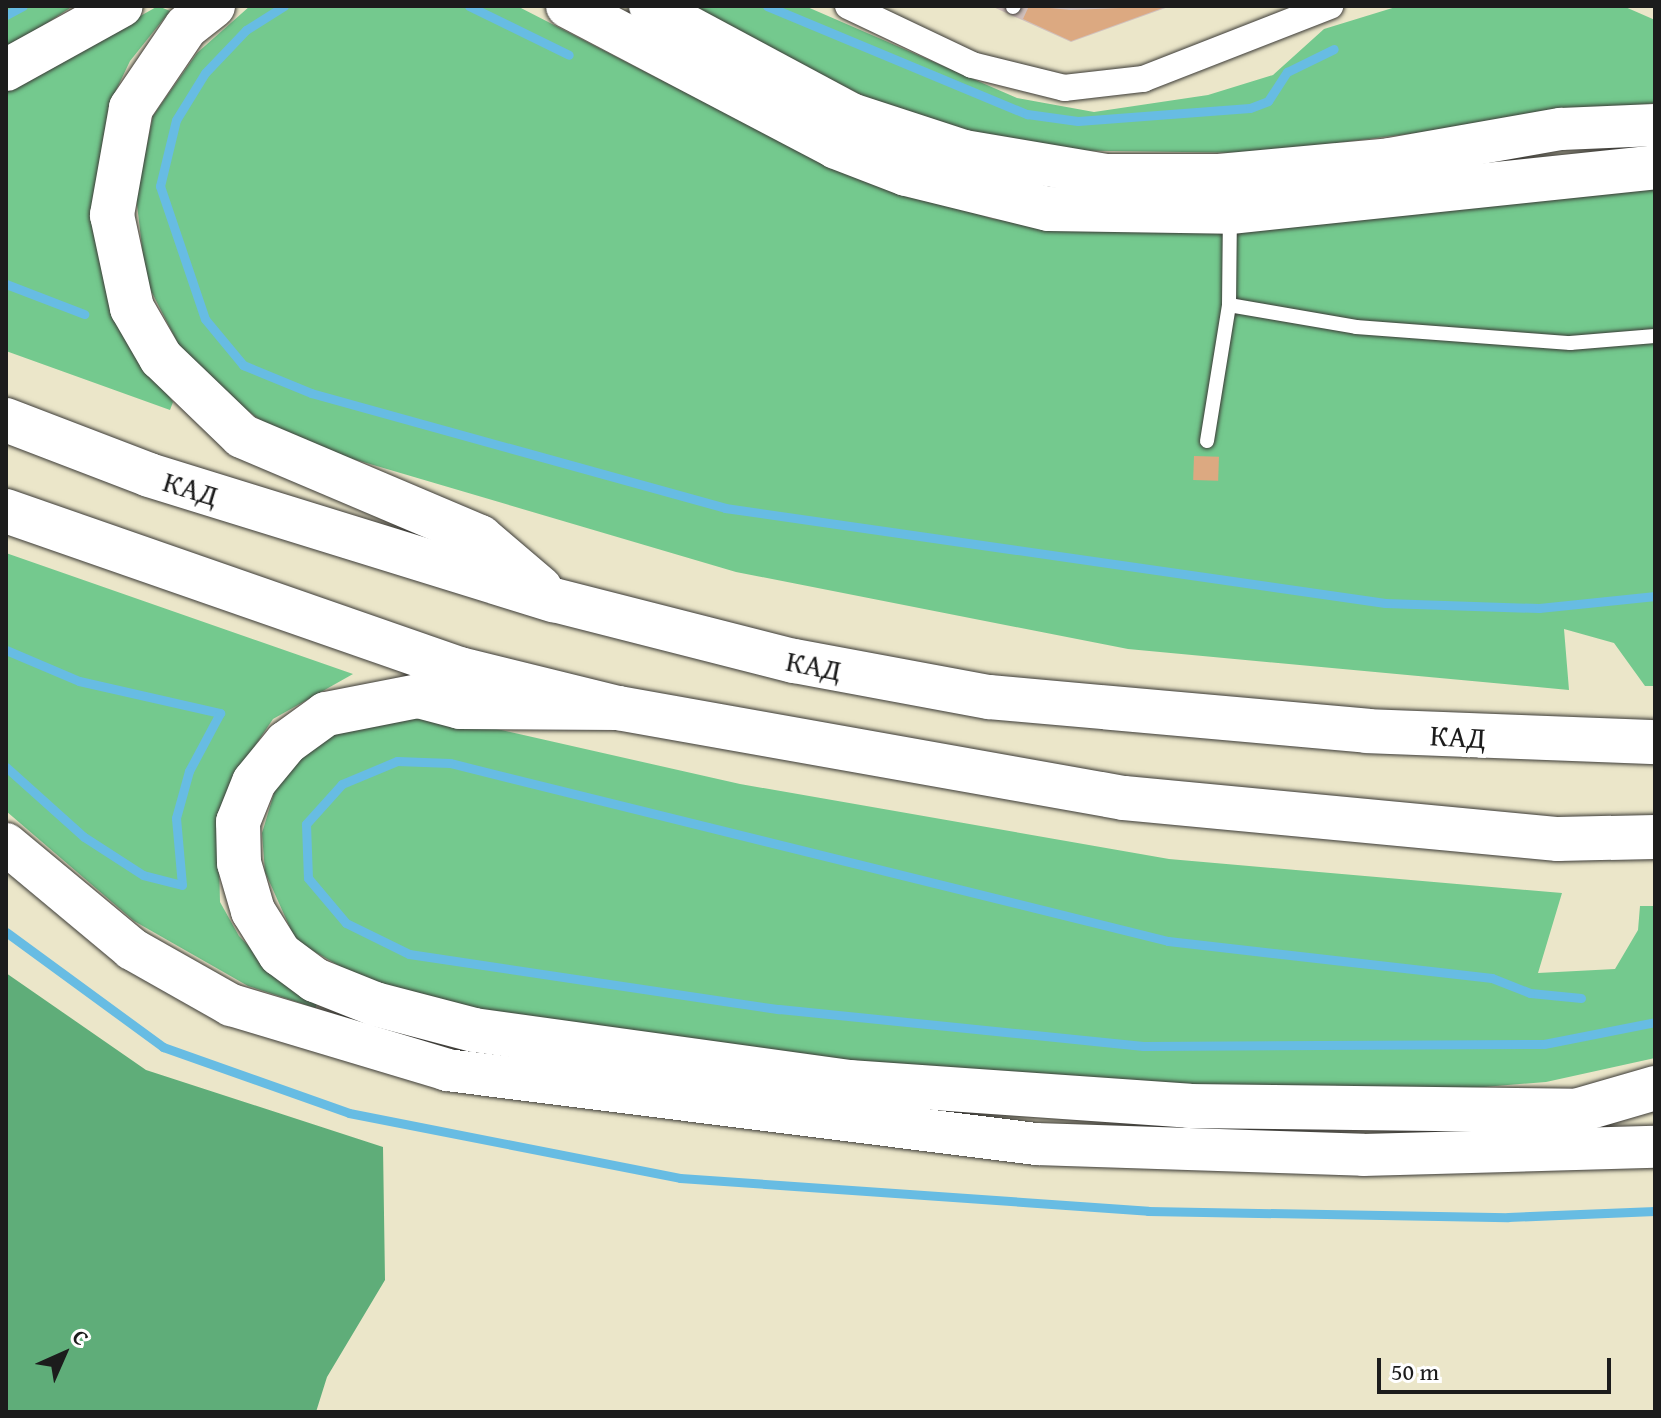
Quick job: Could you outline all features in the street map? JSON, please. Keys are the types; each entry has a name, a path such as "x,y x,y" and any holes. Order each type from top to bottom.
{"highway":[{"path":"213,6 186,27 131,108 112,215 132,308 161,358 242,436 480,537 554,600"},
{"path":"568,6 763,112 906,174 1049,209 1230,212 1655,167"},
{"name":"КАД","path":"6,420 149,475 554,600 794,661 989,697 1562,742 1655,742"},
{"path":"6,511 460,669 618,708 1124,798 1558,839 1655,837"},
{"path":"618,708 460,707 418,696 326,714 286,743 254,782 238,822 239,863 253,911 280,954 315,980 375,1004 474,1030 849,1082 1189,1106 1576,1111 1655,1088"}],"main road":[{"path":"6,70 122,6"},
{"path":"650,6 851,114 964,151 1106,175 1250,172 1390,159 1561,129 1655,125"},
{"path":"6,844 132,949 231,1005 447,1070 1051,1145 1363,1155 1655,1147"}],"street":[{"path":"848,6 972,65 1064,88 1143,79 1330,6"}],"lane":[{"path":"1207,441 1229,305 1230,212"},
{"path":"1229,305 1356,327 1570,343 1655,336"}],"shaded area":[{"path":"991,6 1171,6 1071,42"}],"green space":[{"path":"6,6 73,6 6,50"},
{"path":"158,6 170,11 130,61 109,105 91,211 114,320 173,402 170,410 6,351 6,92"},
{"path":"250,6 517,6 817,160 993,219 1174,233 1655,186 1655,686 1645,686 1614,643 1564,629 1569,690 1128,649 736,572 285,439 190,367 146,281 136,196 153,116 197,53"},
{"path":"686,6 805,6 1017,98 1094,112 1208,95 1273,75 1324,29 1399,6 1623,6 1655,20 1655,103 1255,153 1041,150 973,137 879,104"},
{"path":"6,553 353,674 273,719 230,783 218,824 220,902 239,936 283,981 317,999 316,1008 248,986 134,921 6,811"},
{"path":"398,716 448,718 740,784 1169,859 1562,893 1538,973 1615,969 1638,930 1640,906 1655,906 1655,1058 1546,1082 1447,1090 1242,1089 816,1060 456,1006 362,979 296,941 265,872 262,833 278,780 321,737"},
{"path":"6,973 146,1070 383,1147 385,1280 327,1377 316,1412 6,1412"}],"building":[{"path":"1029,6 1071,10 1168,6 1071,41 1023,19"},
{"path":"1194,456 1219,457 1218,481 1193,480"}],"waterway":[{"path":"6,15 23,6"},
{"path":"284,6 246,30 205,73 176,120 160,186 205,319 243,365 311,393 725,508 1385,603 1539,608 1655,596"},
{"path":"469,6 569,55"},
{"path":"767,6 1027,114 1078,121 1250,108 1268,101 1287,72 1334,49"},
{"path":"6,284 84,314"},
{"path":"6,650 79,681 220,713 189,771 176,818 182,885 143,875 84,837 6,767"},
{"path":"1581,998 1530,993 1492,978 1168,941 450,763 397,761 342,784 306,824 308,878 346,923 409,954 779,1009 1143,1046 1544,1044 1655,1022"},
{"path":"6,932 163,1047 349,1113 680,1178 1148,1211 1508,1217 1655,1211"}]}
